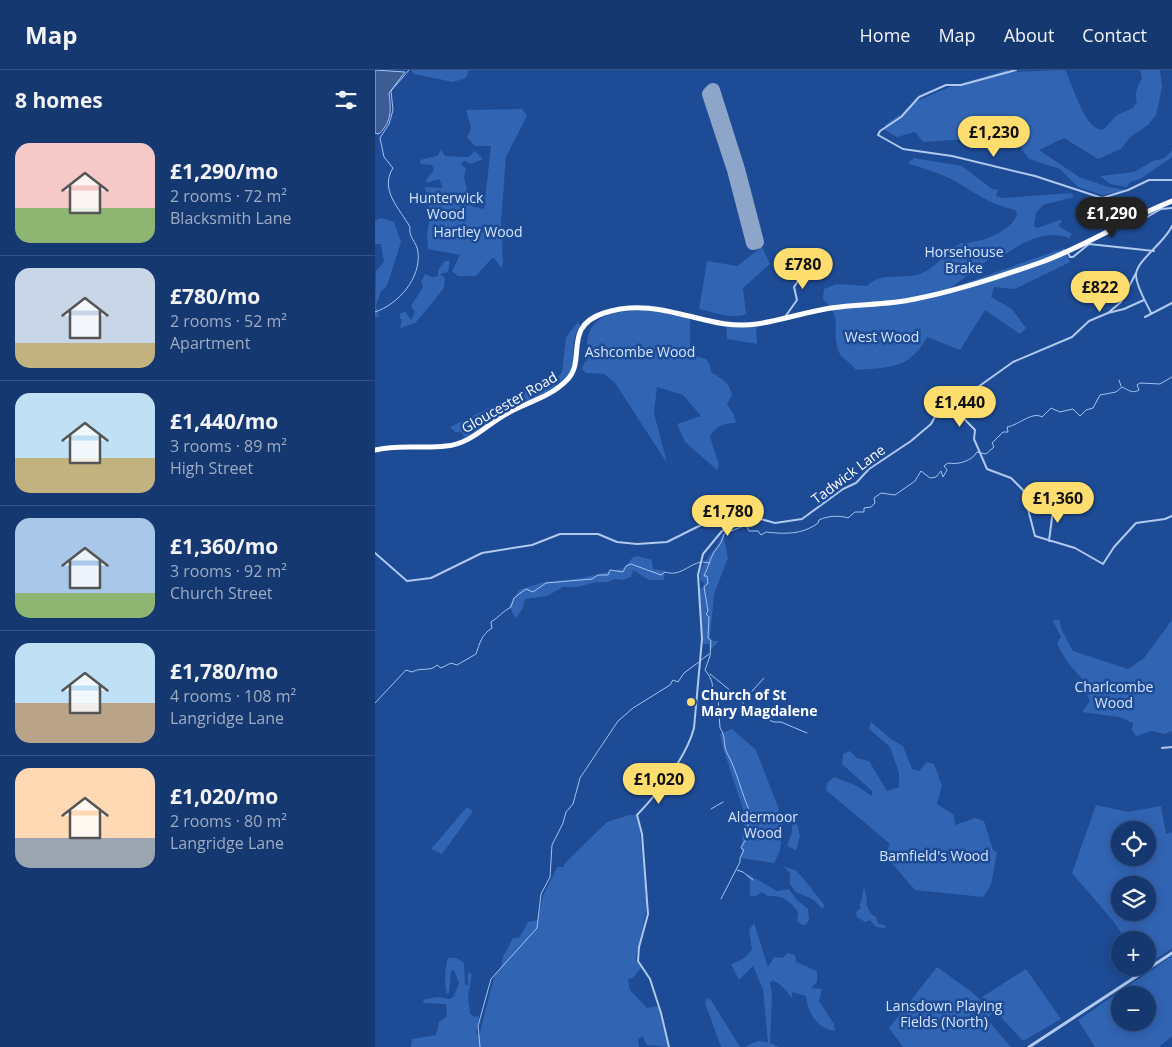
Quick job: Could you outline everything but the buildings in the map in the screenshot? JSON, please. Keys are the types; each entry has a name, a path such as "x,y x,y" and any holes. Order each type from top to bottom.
{"highway":[{"name":"Gloucester Road","path":"375,450 457,444 479,433 508,413 553,392 569,379 574,371 576,343 581,330 593,318 605,313 625,309 664,309 716,322 739,325 757,324 833,308 896,302 936,295 1041,263 1172,200"}],"street":[{"path":"1016,70 961,85 946,85 919,97 901,118 880,131 878,135 903,150 952,156 1035,176 1102,198 1128,190 1149,180 1172,180"},
{"path":"1147,216 1161,209 1172,208"},
{"name":"Tadwick Lane","path":"1108,313 1121,302 1142,261 1166,238 1172,226"},
{"path":"1067,251 1070,257 1073,257 1089,244 1154,251"},
{"path":"1147,251 1147,256"},
{"path":"785,317 797,300 794,287 802,274 803,260"},
{"path":"1137,271 1138,282 1151,313"},
{"name":"Tadwick Lane","path":"375,553 411,582 421,578 431,578 482,553 532,545 556,534 598,534 630,544 660,543 673,539 715,517 746,518 775,523 807,517 843,489 856,483 869,469 928,426 939,406 978,387 1013,362 1072,338 1089,321 1108,313 1124,310 1145,299"},
{"path":"1145,317 1172,303"},
{"path":"947,401 975,430 974,439 988,470 1011,478 1019,485 1024,494 1035,536 1075,548 1103,564 1136,523 1165,519 1172,516"},
{"path":"1047,506 1053,510 1049,540"},
{"path":"669,1047 650,979 638,961 639,947 649,914 642,834 637,815 658,792 688,744 694,728 702,639 698,575 704,551 722,531 743,523 746,518"},
{"path":"1162,748 1172,747"},
{"path":"1029,1047 1172,953"}],"green space":[{"path":"411,70 469,70 466,78 453,82 414,74"},
{"path":"1006,70 1010,72 1065,70 1085,115 1096,128 1103,130 1117,115 1133,108 1137,102 1136,93 1142,78 1140,70 1160,70 1162,87 1156,115 1148,125 1130,137 1121,149 1098,159 1064,138 1039,150 1079,177 1108,187 1126,190 1103,195 1078,187 1060,169 1029,159 1017,143 978,143 968,139 923,142 915,132 897,137 885,130 885,125 899,115 901,116 917,101 947,88"},
{"name":"Hartley Wood","path":"522,109 527,116 506,157 501,221 503,263 501,268 492,258 476,276 458,276 452,271 460,255 428,249 427,234 430,216 425,187 443,188 439,179 427,183 426,180 434,170 432,165 421,164 420,160 437,156 441,150 445,156 468,157 475,151 483,159 471,164 465,161 461,163 466,169 464,177 471,206 484,209 491,146 475,146 467,137 471,128 466,110"},
{"path":"1172,150 1172,157 1140,179 1130,182 1127,187 1110,184 1100,176 1134,172 1153,161 1165,158"},
{"path":"914,158 962,166 992,189 998,190 996,196 1003,198 1071,193 1074,197 1043,205 1036,213 1034,226 1037,228 1060,220 1062,221 1058,226 1072,234 1069,238 1050,235 1033,239 1000,258 992,257 949,289 1064,248 1070,262 1015,289 994,287 991,297 1012,309 1026,328 1020,334 985,310 960,350 927,337 913,356 897,365 856,370 838,350 835,318 833,312 823,299 824,289 837,284 867,286 884,277 910,276 922,273 929,270 961,243 985,239 1002,231 1009,226 1017,214 1015,210 996,204 949,178 908,163"},
{"path":"381,218 394,222 401,242 389,280 386,287 381,291 376,305 379,317 375,317 376,271 384,262 381,244 375,244 375,221"},
{"path":"762,247 770,264 743,288 746,314 729,316 699,309 707,261 737,266"},
{"path":"445,261 450,261 448,272 440,274 445,278 444,288 415,323 400,328 402,319 400,319 400,314 405,311 411,320 415,312 411,306 423,287 421,282 425,274 432,277 438,276 438,270"},
{"name":"Ashcombe Wood","path":"653,310 690,319 690,353 707,360 711,372 725,381 731,391 732,395 727,404 734,415 736,423 720,426 714,430 710,437 719,464 717,470 685,442 677,424 701,416 683,395 657,387 654,413 667,463 615,383 604,374 586,373 582,369 584,363 588,360 587,344 595,323 614,313"},
{"path":"578,322 580,326 574,339 573,364 568,377 561,384 520,409 465,438 461,432 455,432 450,427 528,389 551,384 562,372 566,337"},
{"path":"726,326 756,327 757,344 727,339"},
{"path":"723,534 728,558 714,594 710,637 713,641 719,641 710,651 709,644 703,644 699,588 703,588 704,583 700,580 700,575 705,562"},
{"path":"638,556 652,560 653,569 665,571 664,580 649,580 633,570 631,577 623,580 614,579 609,582 596,582 578,587 563,587 547,596 525,599 522,610 515,618 509,605 519,590 544,582 582,578 624,568 633,557"},
{"name":"Charlcombe Wood","path":"1059,619 1062,631 1073,651 1128,669 1144,658 1172,620 1172,731 1164,734 1152,731 1136,736 1132,730 1133,723 1119,717 1082,712 1090,701 1087,694 1093,689 1072,668 1060,650 1057,643 1061,637 1053,621"},
{"name":"Bamfield's Wood","path":"871,722 891,739 903,746 912,769 919,771 927,762 934,764 942,786 937,804 954,815 955,825 975,818 984,821 993,850 997,852 991,885 983,897 915,890 885,855 890,844 826,790 827,783 834,777 855,785 872,796 872,791 842,764 843,754 850,751 857,758 869,761 887,791 899,787 899,773 890,747 869,729"},
{"name":"Aldermoor Wood","path":"732,729 756,750 783,820 780,851 774,863 741,858 744,812 720,734"},
{"path":"1096,805 1128,812 1161,806 1166,834 1172,832 1172,948 1156,959 1156,931 1120,931 1113,921 1156,921 1156,876 1111,876 1111,918 1072,873"},
{"path":"467,807 473,811 442,854 431,849"},
{"path":"793,808 800,836 796,850 787,846 792,832"},
{"path":"629,815 636,815 640,831 647,907 636,956 636,961 642,967 633,978 628,979 630,990 647,1008 658,1006 668,1047 647,1045 642,1036 638,1040 639,1047 411,1047 412,1039 436,1035 439,1022 447,1016 446,1004 424,1003 423,1000 437,997 450,999 454,996 459,983 454,970 451,971 449,993 447,994 446,990 445,976 448,958 461,960 464,963 465,984 468,986 468,972 472,974 468,997 470,1014 475,1017 479,1016 476,1034 479,1036 494,977 501,967 503,957 513,938 519,938 528,922 538,920 543,896 557,867 563,867 607,822"},
{"path":"783,866 795,870 803,878 825,906 822,909 814,900 796,892 790,884 790,873"},
{"path":"748,874 777,891 789,889 797,900 808,909 809,920 805,925 797,921 798,912 785,899 777,896 767,896 762,892 756,896 750,896 750,880 746,875"},
{"path":"864,887 867,899 866,904 871,914 876,917 878,924 885,925 885,928 876,927 870,920 865,922 855,916 857,916 856,912 861,908 859,904 861,903"},
{"path":"754,923 768,967 774,957 783,958 787,953 795,955 796,962 817,971 817,982 811,988 822,989 819,1001 834,1024 835,1031 823,1027 814,1019 806,996 792,992 792,998 782,986 773,980 770,983 772,995 770,1043 779,1047 744,1047 758,1041 768,1042 763,989 753,966 739,980 731,964 743,959 752,950 749,930"},
{"path":"1172,956 1172,1036 1159,1047 1095,1047 1078,1020 1111,998 1111,1031 1156,1031 1156,986 1128,986 1143,976 1156,976 1156,967"},
{"name":"Lansdown Playing Fields (North)","path":"937,967 972,992 993,1012 987,1019 1011,1047 903,1047 889,1028"},
{"path":"1026,969 1061,1019 1023,1041 982,997"},
{"path":"707,998 711,1000 740,1047 721,1047 705,1003"}],"shaded area":[{"path":"375,70 405,72 389,93 390,115 379,134 375,133"}],"waterway":[{"path":"375,312 392,303 407,289 416,271 418,262 418,252 410,234 410,227 390,192 388,184 393,168 384,157 380,138 389,124 393,110 391,91 409,70"},
{"path":"721,899 740,862 744,850 741,848 748,830 750,812 726,750 720,728 718,698 712,689 712,682 705,670 710,656 711,641 708,638 709,617 706,614 708,611 704,587 708,583 707,576 704,576 724,534 746,525 749,531 758,531 761,535 766,532 793,533 806,530 818,523 819,520 826,518 837,516 848,518 855,512 864,512 864,508 871,507 875,503 874,498 881,493 895,495 915,481 921,471 930,478 936,477 941,471 943,477 947,470 944,466 948,463 964,462 972,458 977,452 986,454 994,447 992,443 1003,432 1008,432 1007,427 1030,417 1042,417 1051,408 1060,412 1073,409 1080,416 1086,410 1093,408 1100,395 1116,392 1122,387 1135,392 1139,390 1137,385 1140,383 1160,384 1172,377"},
{"path":"1119,380 1121,386"},
{"path":"375,703 406,670 412,672 432,668 437,665 441,668 451,663 457,665 476,654 483,636 492,628 491,622 511,607 514,598 526,589 533,592 546,583 592,579 598,575 608,575 610,570 623,572 626,566 631,564 661,575 665,572 679,572 701,562"},
{"path":"703,562 710,563"},
{"path":"701,660 709,654"},
{"path":"480,1047 478,1026 491,979 537,928 541,894 550,877 552,845 563,823 566,812 573,804 580,778 618,721 633,708 670,685 673,680 678,682 684,673 699,662"},
{"path":"710,674 742,700 746,711 774,722 781,722 807,733"},
{"path":"742,702 764,678"},
{"path":"711,809 723,802"},
{"path":"737,870 753,880"}],"runway":[{"path":"713,90 738,169 757,242 753,243 734,170 709,94 713,90"}],"place":[{"name":"Church of St Mary Magdalene","path":"691,702"}],"park label":[{"name":"Hunterwick Wood","path":"446,206"},
{"name":"Horsehouse Brake","path":"964,260"},
{"name":"West Wood","path":"882,336"}]}
